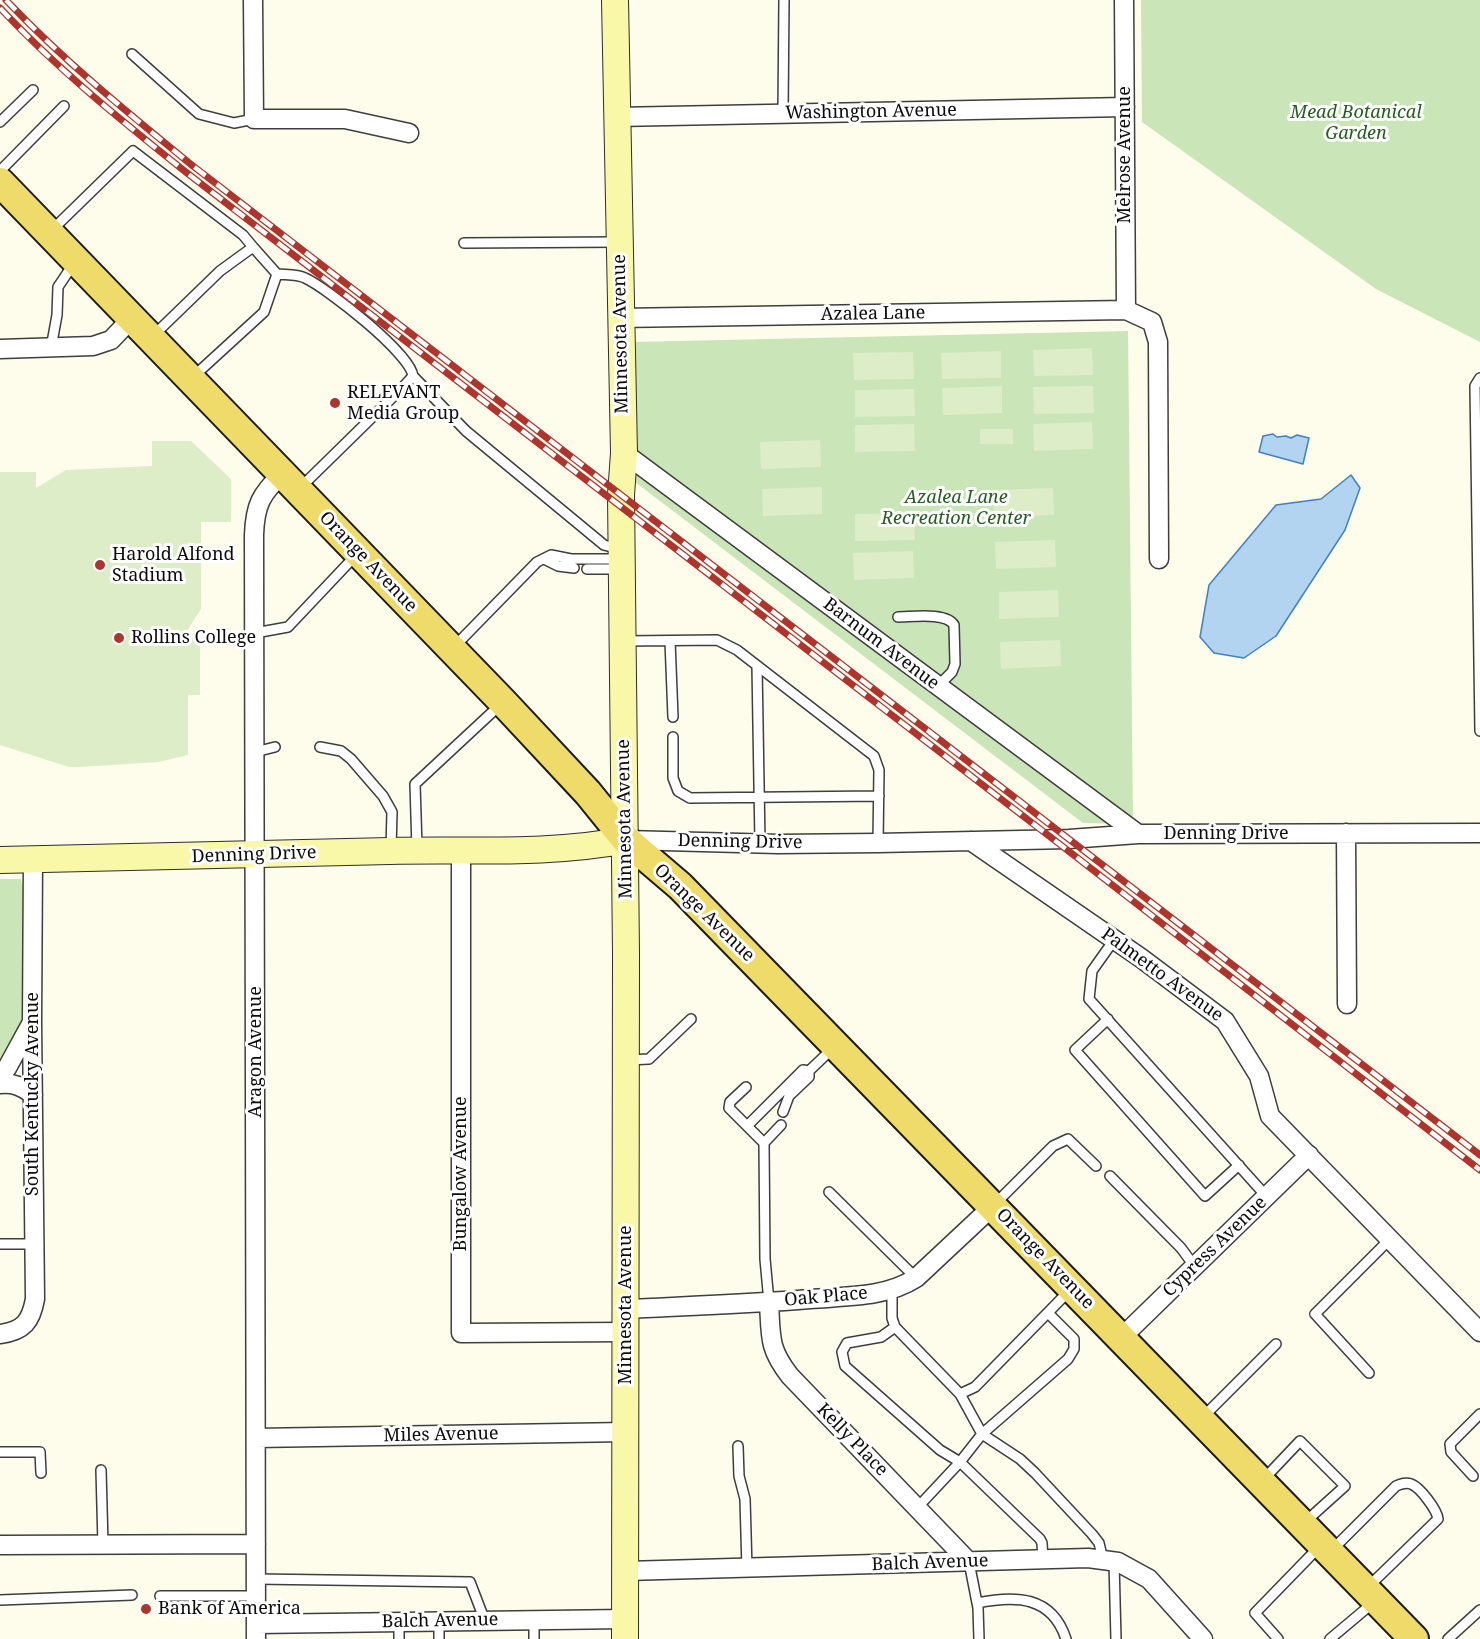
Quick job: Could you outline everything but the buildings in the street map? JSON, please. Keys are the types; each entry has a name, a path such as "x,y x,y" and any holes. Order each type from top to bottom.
{"main road":[{"name":"Orange Avenue","path":"0,182 453,649 588,793 626,840 681,886 1414,1639"}],"street":[{"path":"253,0 254,119 345,119 409,133"},
{"name":"Minnesota Avenue","path":"615,0 618,242 624,453 621,495 626,840 625,1629"},
{"name":"Melrose Avenue","path":"1124,0 1126,310"},
{"name":"Washington Avenue","path":"616,117 1125,107"},
{"path":"1126,310 1152,322 1158,342 1159,559"},
{"name":"Azalea Lane","path":"620,318 1126,310"},
{"path":"0,349 80,348 102,344 142,328"},
{"name":"Barnum Avenue","path":"624,453 1138,834"},
{"name":"Aragon Avenue","path":"256,1631 255,520 262,495 290,482"},
{"path":"1346,833 1347,1004"},
{"name":"Denning Drive","path":"0,860 576,847 626,840 878,843 1138,834 1480,833"},
{"name":"Palmetto Avenue","path":"971,841 1114,940 1225,1021 1259,1076 1270,1116 1480,1332"},
{"name":"Bungalow Avenue","path":"461,850 461,1333 627,1320"},
{"name":"South Kentucky Avenue","path":"0,1334 12,1332 24,1326 32,1316 35,1299 33,860"},
{"path":"0,1076 7,1068 32,1023"},
{"path":"0,1084 9,1083 21,1086 33,1095"},
{"name":"Cypress Avenue","path":"1121,1338 1310,1155"},
{"name":"Oak Place","path":"627,1320 769,1302 875,1294 892,1289 916,1278 993,1206"},
{"name":"Kelly Place","path":"769,1302 771,1342 777,1359 790,1376 969,1562"},
{"name":"Miles Avenue","path":"256,1438 626,1432"},
{"path":"0,1545 256,1544"},
{"name":"Balch Avenue","path":"626,1571 1088,1558 1108,1561 1149,1579 1203,1639"},
{"name":"Balch Avenue","path":"256,1631 439,1630 485,1621 534,1620 625,1629"}],"lane":[{"path":"783,113 784,0"},
{"path":"132,54 199,114 234,123 254,119"},
{"path":"0,122 33,90"},
{"path":"0,171 64,106"},
{"path":"50,233 133,151 243,235 277,274 304,277 346,306 396,349 412,370 413,376 466,430 622,559"},
{"path":"464,243 618,242"},
{"path":"142,328 253,247"},
{"path":"51,348 57,315 58,287 76,260"},
{"path":"191,379 264,312 277,274"},
{"path":"290,482 413,376"},
{"path":"1480,378 1475,386 1480,731"},
{"path":"255,633 288,627 359,553"},
{"path":"453,649 537,562 551,555 571,559 622,559"},
{"path":"544,559 558,566 574,568"},
{"path":"587,569 622,559"},
{"path":"898,617 943,617 952,621 954,625 954,664 952,672 938,686"},
{"path":"623,641 717,640 737,650 874,756 879,770 878,843"},
{"path":"670,641 673,717"},
{"path":"757,666 760,843"},
{"path":"417,850 415,784 503,702"},
{"path":"673,737 674,778 678,791 690,798 879,796"},
{"path":"255,752 275,747"},
{"path":"320,747 341,751 351,759 383,796 392,812 391,851"},
{"path":"1114,940 1092,971 1089,999 1267,1197"},
{"path":"626,1060 649,1059 691,1019"},
{"path":"1108,1019 1075,1050 1205,1196 1239,1166"},
{"path":"783,1112 789,1096 808,1077 809,1071 836,1044"},
{"path":"747,1126 803,1070 809,1071"},
{"path":"746,1087 730,1102 729,1108 764,1143"},
{"path":"769,1302 765,1259 764,1143 781,1125"},
{"path":"993,1206 1053,1146 1068,1139 1096,1166"},
{"path":"1110,1176 1181,1248 1195,1267"},
{"path":"829,1192 916,1278"},
{"path":"1369,1373 1315,1314 1390,1239"},
{"path":"0,1244 34,1244"},
{"path":"960,1394 975,1386 1072,1288"},
{"path":"892,1289 892,1318 896,1328 960,1394 982,1434 1020,1459 1099,1543 1108,1561 1116,1639"},
{"path":"917,1508 960,1462 982,1434 1068,1359 1074,1349 1074,1340 1048,1313"},
{"path":"896,1328 881,1337 847,1342 842,1352 845,1366 940,1450 960,1462 1040,1539 1042,1560"},
{"path":"1200,1419 1276,1344"},
{"path":"1473,1476 1450,1452 1450,1444 1480,1414"},
{"path":"1261,1482 1300,1441 1345,1486 1318,1540 1255,1613 1278,1639"},
{"path":"738,1446 739,1476 745,1499 747,1569"},
{"path":"0,1452 40,1452 41,1473"},
{"path":"101,1470 103,1545"},
{"path":"1318,1540 1396,1486 1406,1483 1414,1484 1438,1511 1438,1519 1330,1639"},
{"path":"969,1562 977,1603 979,1639"},
{"path":"160,1596 256,1588 470,1582 485,1621"},
{"path":"0,1600 132,1595"},
{"path":"977,1603 1010,1599 1040,1605 1057,1618 1066,1639"},
{"path":"1449,1639 1480,1610"},
{"path":"534,1620 534,1639"}],"green space":[{"name":"Mead Botanical Garden","path":"1141,0 1480,0 1480,342 1376,289 1142,122"},
{"name":"Azalea Lane Recreation Center","path":"1128,331 1133,824 1083,823 635,482 634,342"},
{"path":"1092,348 1093,375 1034,376 1033,350"},
{"path":"1001,351 1001,378 942,379 941,353"},
{"path":"913,352 914,379 854,380 853,353"},
{"path":"1002,386 1002,413 943,415 942,388"},
{"path":"1093,386 1094,413 1034,414 1033,387"},
{"path":"914,389 915,416 855,417 855,390"},
{"path":"1092,422 1093,449 1034,451 1033,424"},
{"path":"914,424 915,451 855,452 855,425"},
{"path":"980,429 1013,429 1013,444 980,444"},
{"path":"820,440 821,467 761,469 760,442"},
{"name":"Harold Alfond Stadium","path":"152,441 191,441 231,479 231,522 201,522 201,609 185,634 200,635 200,695 188,695 188,755 159,762 69,767 0,745 0,472 36,472 36,488 66,470 152,466"},
{"path":"822,487 822,514 763,516 762,489"},
{"path":"1053,488 1054,515 994,517 993,490"},
{"path":"914,513 915,540 855,541 855,514"},
{"path":"1055,540 1056,567 996,569 995,542"},
{"path":"913,551 914,578 854,580 853,553"},
{"path":"1058,590 1059,617 999,619 999,592"},
{"path":"1060,640 1061,666 1001,669 1000,642"},
{"path":"0,879 21,879 27,961 24,1007 20,1026 15,1041 0,1059"}],"water":[{"path":"1273,434 1277,437 1291,438 1297,435 1309,438 1303,464 1259,452 1263,436"},
{"path":"1351,475 1360,488 1345,530 1276,636 1244,658 1214,653 1200,637 1209,585 1276,505 1321,499"}],"railway":[{"path":"6,0 74,65 193,166 1480,1155"},
{"path":"0,8 67,73 187,173 1480,1170"}],"place":[{"name":"RELEVANT Media Group","path":"335,403"},
{"name":"Harold Alfond Stadium","path":"100,565"},
{"name":"Rollins College","path":"119,638"},
{"name":"Bank of America","path":"146,1609"}]}
